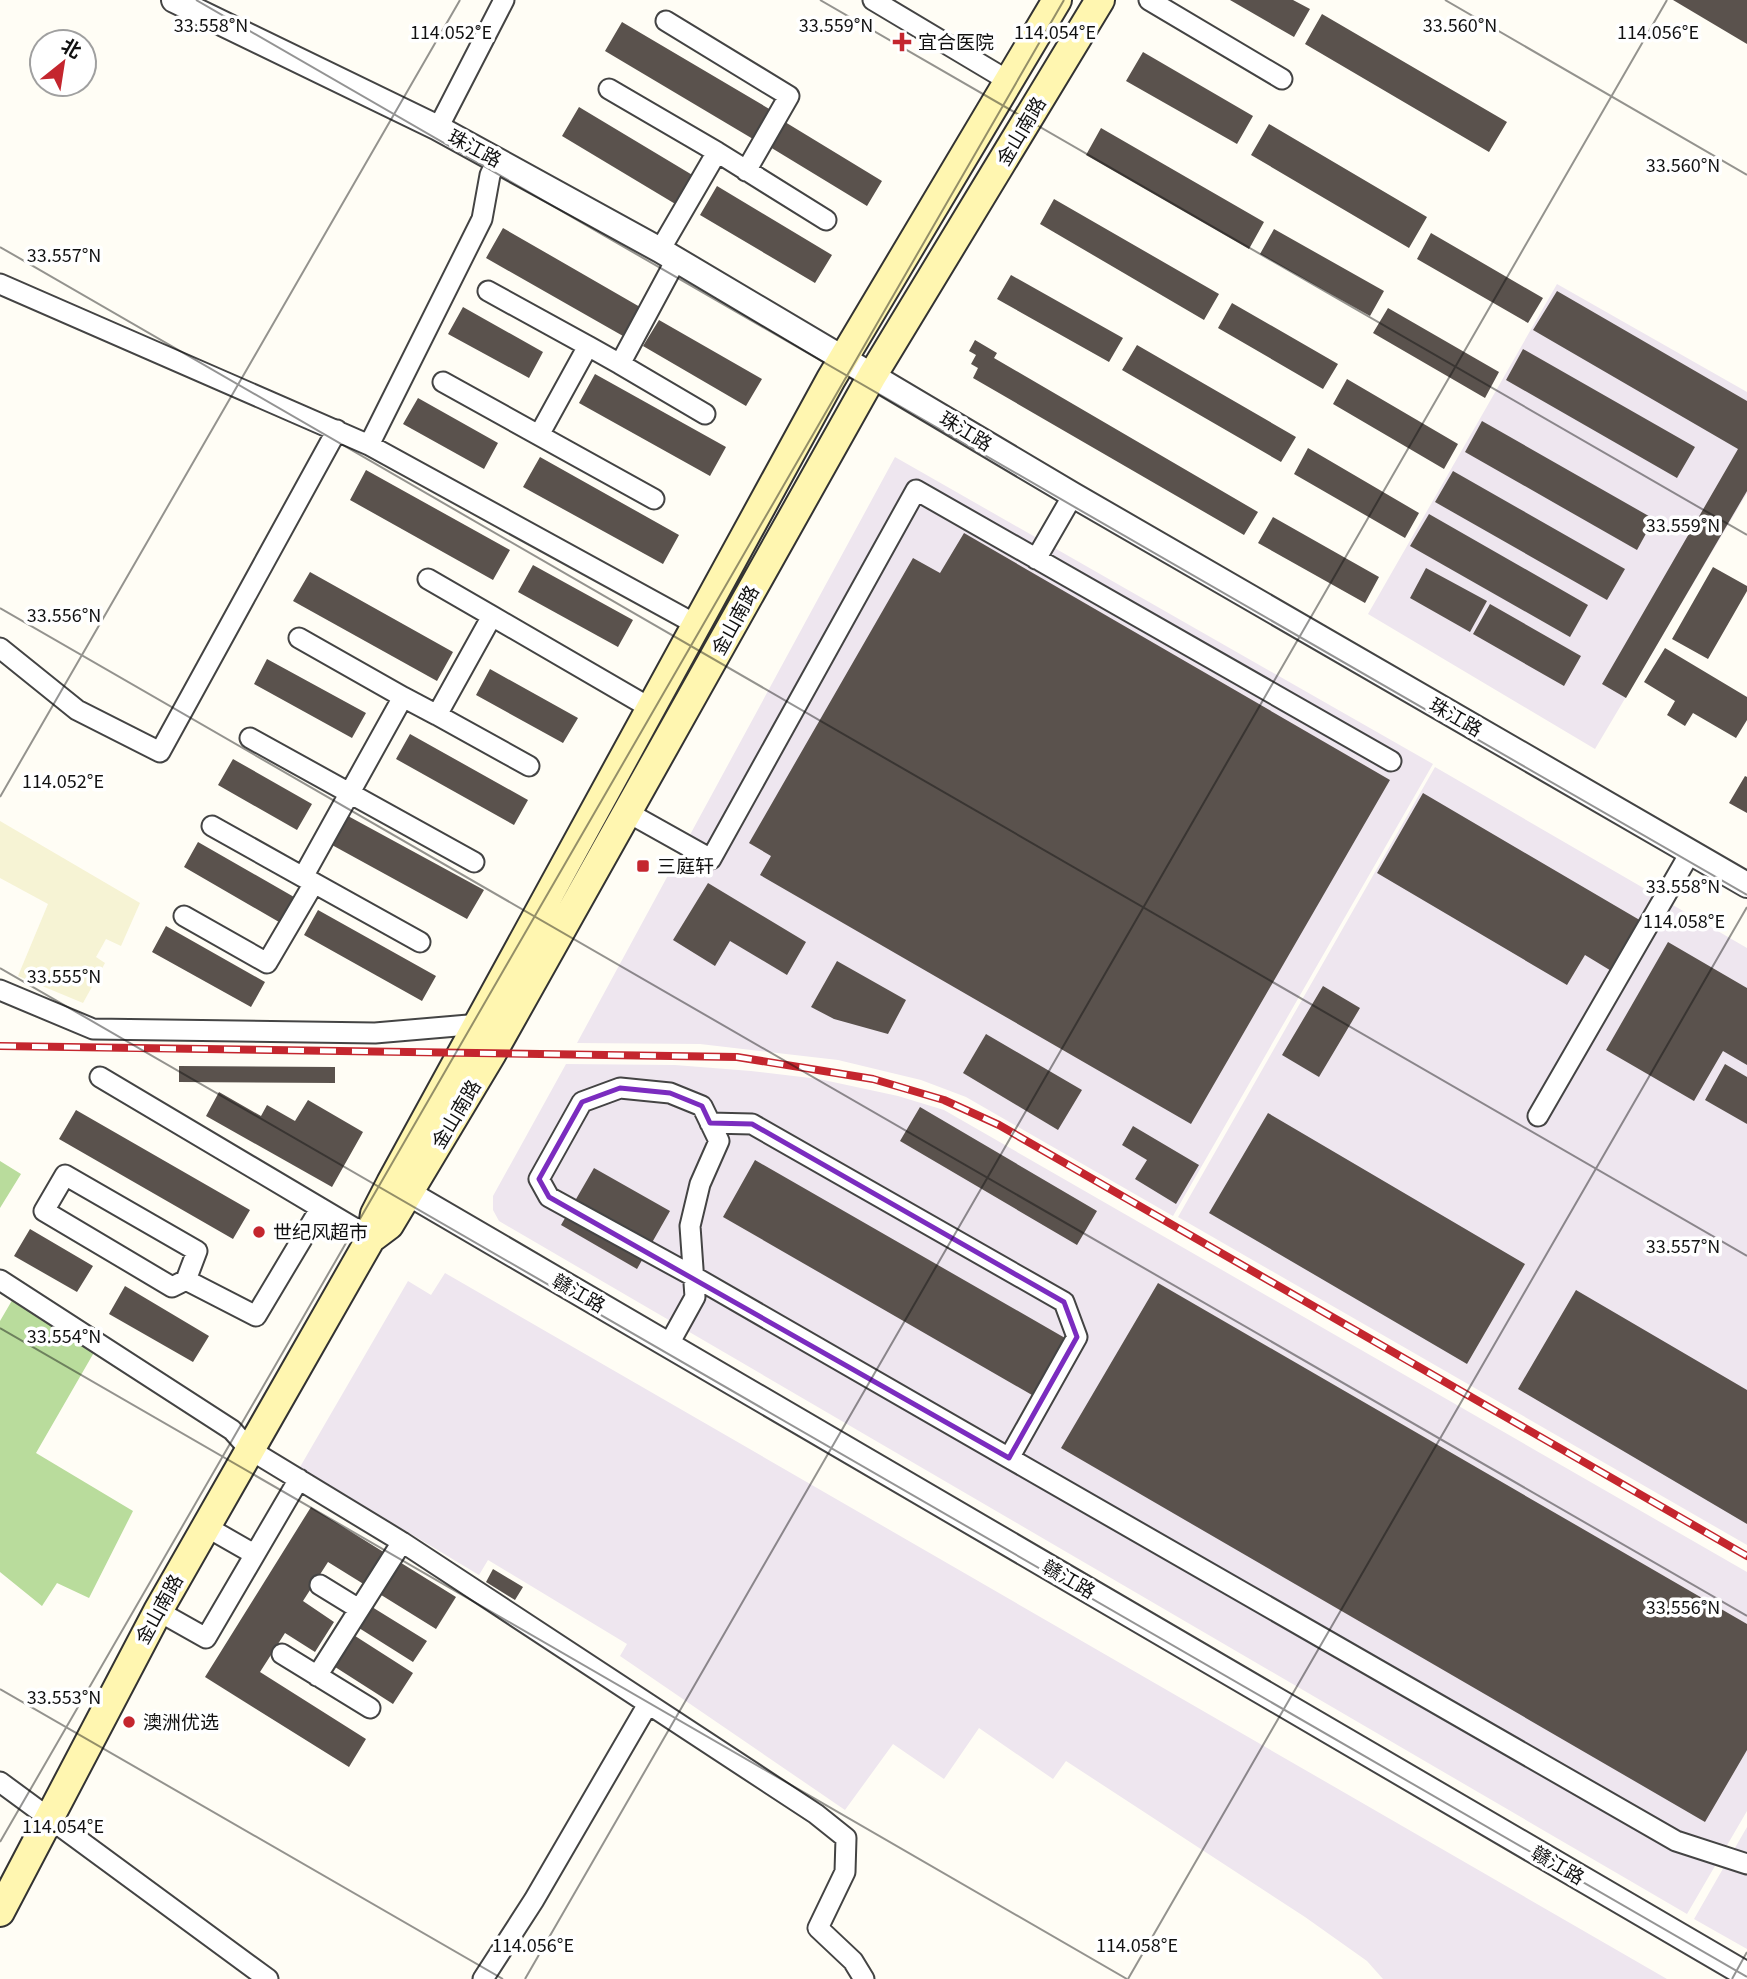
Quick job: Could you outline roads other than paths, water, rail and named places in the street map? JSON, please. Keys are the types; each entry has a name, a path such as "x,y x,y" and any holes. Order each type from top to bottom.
{"main road":[{"name":"金山南路","path":"0,1913 48,1816 205,1526 371,1238 389,1225 400,1188 480,1024 697,625 844,359 1007,80 1057,0"},
{"name":"金山南路","path":"400,1188 627,813 872,376 1100,0"},
{"path":"1007,80 1039,101"}],"street":[{"name":"珠江路","path":"174,0 438,128 668,255 1073,495 1747,885"},
{"path":"438,128 505,0"},
{"path":"873,0 1007,80"},
{"path":"1149,0 1282,79"},
{"path":"666,21 789,96 746,171"},
{"path":"609,89 826,220"},
{"path":"620,365 717,152"},
{"path":"369,445 482,219 490,175 497,160"},
{"path":"0,284 369,445 697,625"},
{"path":"488,291 705,414"},
{"path":"539,436 588,346"},
{"path":"443,382 654,499"},
{"path":"0,648 77,710 160,752 337,430"},
{"path":"627,813 711,859 916,490 1391,761"},
{"path":"1036,559 1073,495"},
{"path":"428,579 652,709"},
{"path":"437,715 492,616"},
{"path":"299,638 529,766"},
{"path":"184,916 267,963 349,793 403,697"},
{"path":"250,738 474,862"},
{"path":"212,826 420,942"},
{"path":"1538,1116 1690,853"},
{"path":"0,990 93,1029 375,1033 480,1024"},
{"path":"100,1077 371,1238"},
{"path":"669,1344 695,1297 693,1276 690,1226 701,1184 719,1141 702,1106 670,1093 620,1088 582,1101 539,1180 549,1197 693,1276 1676,1841 1747,1864"},
{"path":"710,1123 752,1124 1064,1302 1077,1337 1009,1458"},
{"path":"65,1175 197,1251 186,1280 172,1287 44,1211 65,1175"},
{"name":"赣江路","path":"400,1188 1747,1975"},
{"path":"186,1280 256,1316 320,1209"},
{"path":"0,1280 232,1430 249,1449 402,1542 816,1814 846,1838 845,1872 818,1928 853,1961 864,1979"},
{"path":"158,1611 206,1638 299,1479"},
{"path":"205,1526 254,1554"},
{"path":"317,1676 402,1542"},
{"path":"320,1585 359,1609"},
{"path":"282,1654 370,1708"},
{"path":"483,1979 534,1900 648,1704"},
{"path":"0,1782 268,1979"}],"railway":[{"path":"0,1046 737,1057 873,1079 944,1100 999,1125 1747,1556"}],"place":[{"name":"宜合医院","path":"902,42"},
{"name":"三庭轩","path":"643,866"},
{"name":"世纪风超市","path":"259,1232"},
{"name":"澳洲优选","path":"129,1722"}]}
